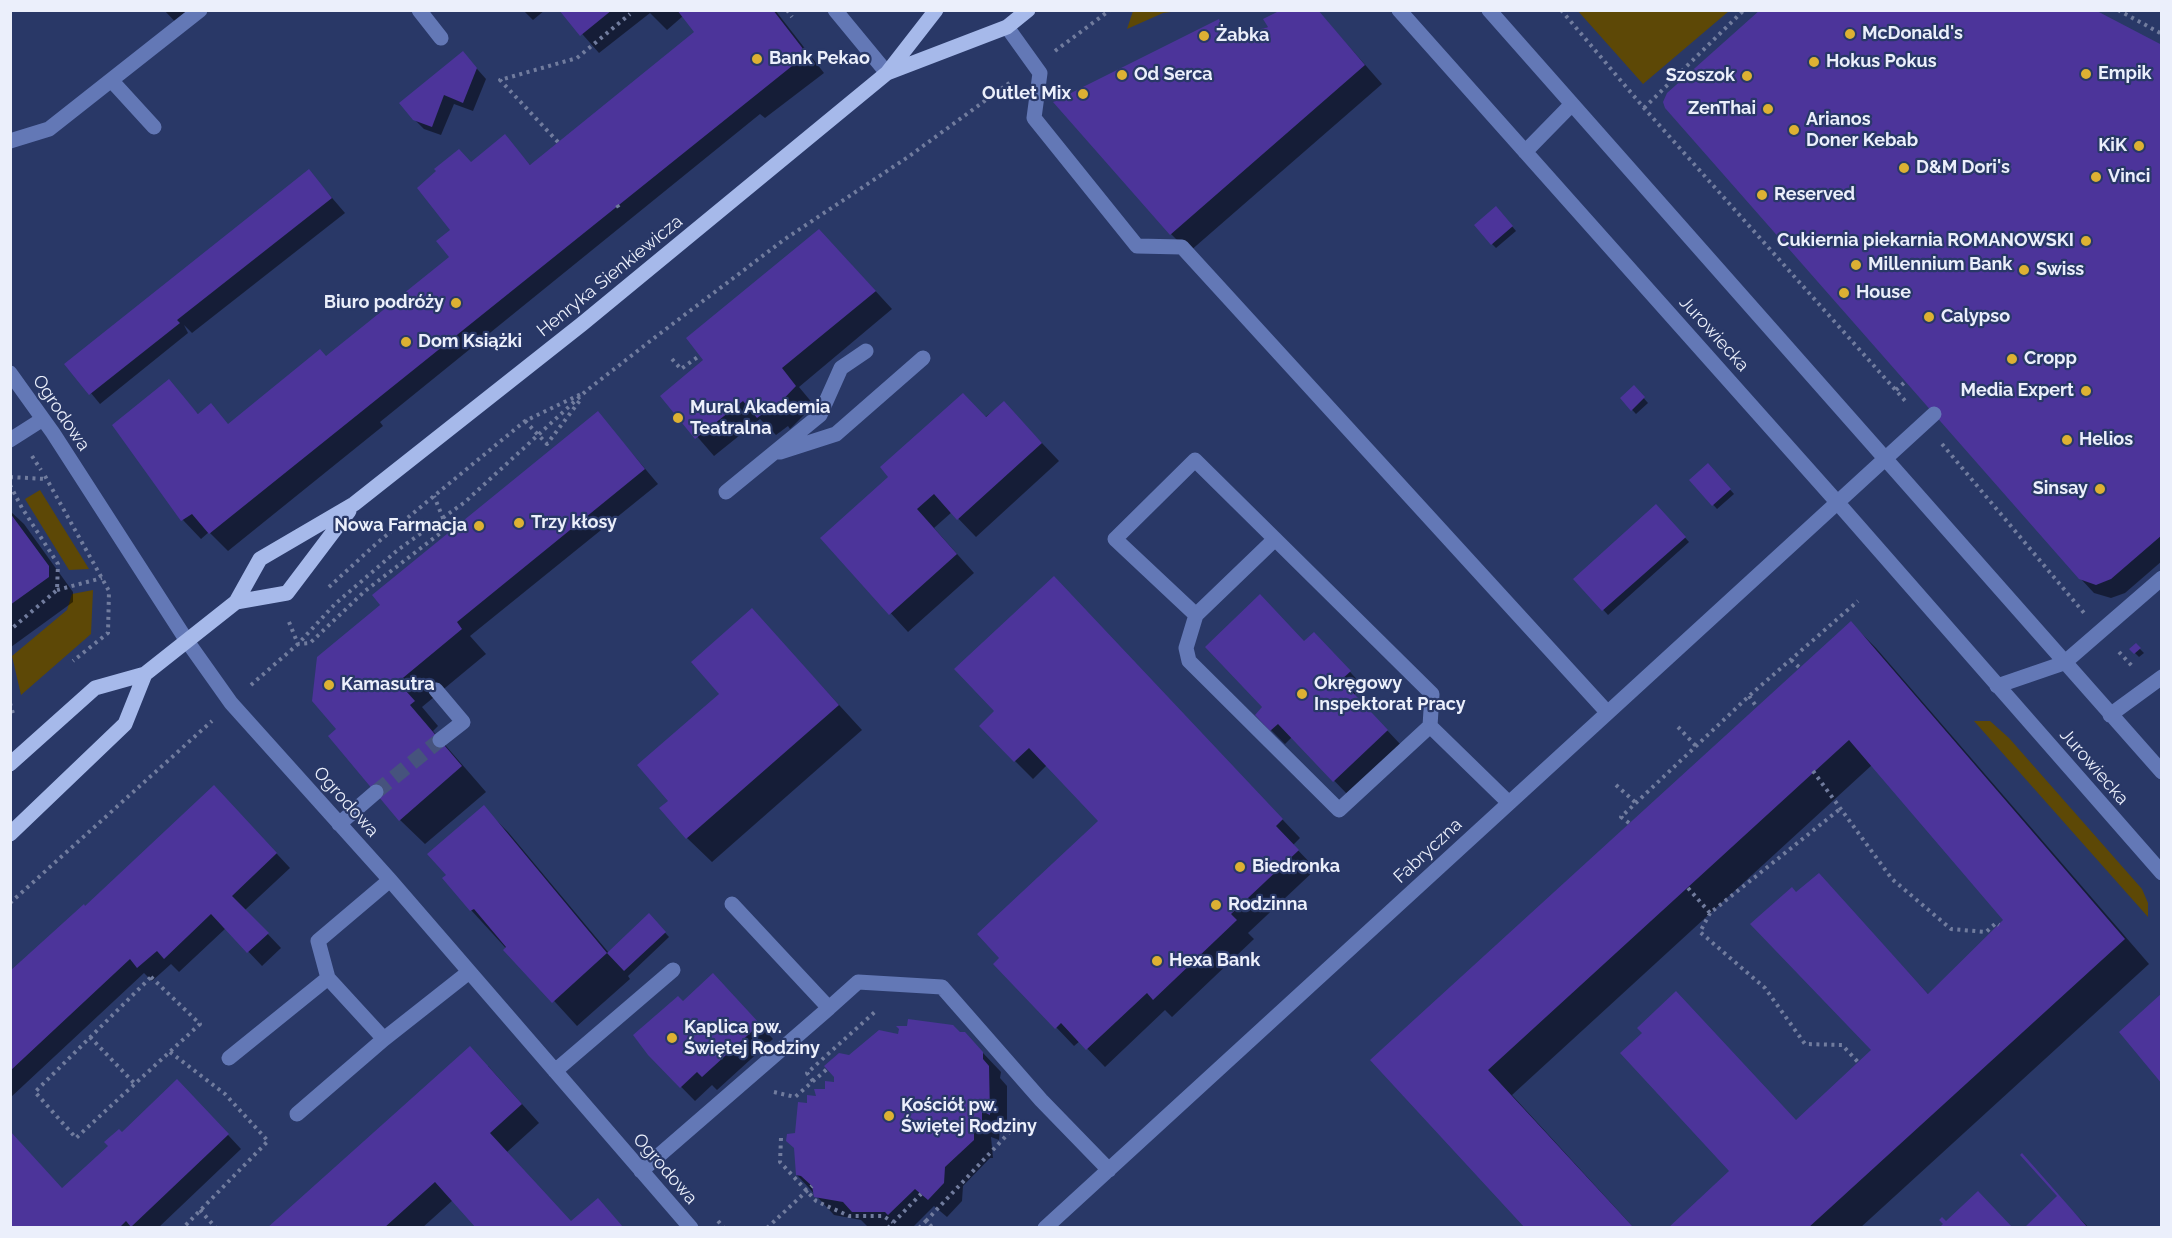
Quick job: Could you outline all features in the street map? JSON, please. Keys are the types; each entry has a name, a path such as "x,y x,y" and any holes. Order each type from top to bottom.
{"main road":[{"name":"Henryka Sienkiewicza","path":"10,764 95,688 145,674 236,602 260,559 354,504 582,324 887,73 936,10"},
{"name":"Henryka Sienkiewicza","path":"887,73 1007,27 1028,10"},
{"name":"Henryka Sienkiewicza","path":"236,602 287,593 354,504"},
{"path":"10,834 125,724 145,674"}],"street":[{"path":"10,141 49,129 200,10"},
{"path":"419,10 441,39"},
{"path":"835,10 887,73"},
{"name":"Jurowiecka","path":"1399,10 1837,502 2162,873"},
{"path":"1489,10 1884,461 1936,514 2064,663 2162,772"},
{"path":"1007,27 1040,73 1034,118 1137,246 1182,247 1607,712"},
{"path":"111,80 154,127"},
{"path":"1525,152 1571,105"},
{"path":"726,492 820,415 841,368 866,351"},
{"path":"769,456 836,434 923,358"},
{"name":"Ogrodowa","path":"10,373 43,419 187,641 231,703 390,880 691,1227"},
{"name":"Fabryczna","path":"1045,1227 1934,414"},
{"path":"10,440 43,419"},
{"path":"1196,615 1115,539 1195,460 1432,694 1430,726 1339,810 1189,661 1186,648 1196,615 1275,539"},
{"path":"1997,686 2064,663 2162,579"},
{"path":"2110,715 2162,678"},
{"path":"436,690 463,722 440,740"},
{"path":"1430,726 1508,802"},
{"path":"339,824 376,792"},
{"path":"384,1039 328,978 318,941 390,880"},
{"path":"732,904 829,1008"},
{"path":"555,1071 673,970"},
{"path":"297,1114 384,1039 469,972"},
{"path":"229,1058 328,978"},
{"path":"641,1171 858,982 942,987 1041,1100 1109,1170"}],"path":[{"path":"787,10 792,17"},
{"path":"253,683 298,644 335,604 399,549 444,519 503,470 586,391 785,239 908,158 1110,10"},
{"path":"1561,10 1644,108 1896,390 1906,381"},
{"path":"1644,108 1744,10"},
{"path":"2118,10 2162,34"},
{"path":"558,142 500,80 577,58 630,14"},
{"path":"672,359 681,369 699,356"},
{"path":"327,588 525,421 586,391"},
{"path":"525,421 547,444 586,391"},
{"path":"29,451 109,591 108,633 73,661"},
{"path":"10,477 47,479"},
{"path":"1974,483 2101,633"},
{"path":"10,485 58,564 57,590"},
{"path":"298,644 310,643 327,624 365,591 447,528 434,496"},
{"path":"10,630 57,590 102,578"},
{"path":"1629,823 1621,817 1749,696 1858,602"},
{"path":"295,617 288,623 298,644"},
{"path":"1791,660 1799,667"},
{"path":"1749,696 1756,706"},
{"path":"10,703 14,717"},
{"path":"10,903 204,728"},
{"path":"1678,728 1696,746"},
{"path":"1813,771 1892,879 1951,928 1986,932 1996,922 1999,925"},
{"path":"1616,785 1636,803"},
{"path":"1840,809 1710,913 1700,932 1765,988 1805,1044 1842,1045 1859,1063"},
{"path":"1688,888 1710,913"},
{"path":"151,976 200,1024 76,1138 35,1092 90,1037 151,976"},
{"path":"90,1037 135,1084"},
{"path":"170,1052 225,1094 268,1141 183,1227"},
{"path":"776,1094 795,1097 827,1070"},
{"path":"919,1227 1041,1100"},
{"path":"781,1138 780,1162 816,1201 849,1216 883,1216 893,1222"},
{"path":"770,1226 812,1185"},
{"path":"888,1227 921,1194"},
{"path":"200,1209 216,1227"},
{"path":"926,1221 933,1227"}],"shaded area":[{"path":"1133,10 1179,11 1163,13 1127,29"},
{"path":"1578,11 1729,11 1643,84"},
{"path":"40,490 89,569 69,570 25,499"},
{"path":"93,590 91,634 21,695 12,656 67,610 72,594"},
{"path":"1974,721 1990,721 2009,738 2142,889 2148,903 2148,917"}],"building":[{"path":"559,10 612,10 580,36"},
{"path":"677,10 773,10 807,54 209,534 192,514 181,521 112,425 169,379 198,414 211,403 228,424 320,349 326,356 449,257 436,241 450,230 417,188 436,171 434,169 459,149 471,162 505,134 530,165 694,32"},
{"path":"1281,10 1318,10 1365,65 1170,235 1053,102 1219,19 1226,39 1268,27 1263,19"},
{"path":"1760,10 2095,10 2162,45 2162,535 2111,579 2096,585 2079,579 1665,108 1663,102 1667,93"},
{"path":"463,51 477,68 463,103 444,95 432,127 413,120 399,103"},
{"path":"309,169 332,198 177,320 180,323 89,395 64,364"},
{"path":"1496,206 1513,226 1491,245 1474,225"},
{"path":"819,229 876,291 782,368 796,386 771,412 769,409 757,418 743,401 695,439 660,396 703,360 686,338"},
{"path":"1634,385 1645,397 1631,411 1620,398"},
{"path":"963,393 986,417 1004,401 1042,443 957,520 934,494 917,509 957,554 889,615 820,538 888,477 880,467"},
{"path":"598,411 645,469 457,622 462,629 398,682 415,701 410,705 462,766 399,821 328,736 336,729 312,701 317,657 380,605 372,595"},
{"path":"1708,463 1731,489 1712,506 1689,480"},
{"path":"1656,504 1686,537 1602,611 1573,579"},
{"path":"10,513 49,566 49,577 10,605"},
{"path":"1054,576 1283,819 1276,826 1299,850 1231,914 1237,920 1153,1000 1147,993 1086,1050 1061,1023 1055,1029 993,964 999,958 977,934 1098,821 1029,748 1014,762 979,726 994,711 954,669"},
{"name":"Okręgowy Inspektorat Pracy","path":"1260,594 1304,641 1314,632 1351,671 1341,680 1388,730 1333,782 1278,724 1270,731 1255,715 1262,707 1205,647"},
{"path":"752,608 839,705 686,839 659,808 668,801 637,765 719,694 691,662"},
{"path":"1851,621 2125,939 1808,1228 1668,1228 1729,1171 1620,1053 1642,1033 1637,1028 1676,991 1796,1120 1871,1050 1750,924 1792,887 1796,892 1819,873 1928,994 2003,920 1849,740 1488,1070 1634,1228 1525,1228 1370,1060"},
{"path":"2136,643 2141,648 2134,654 2129,649"},
{"path":"214,785 277,853 232,896 269,933 247,953 211,914 164,959 157,951 137,968 130,959 10,1071 10,971 84,904 85,906"},
{"path":"484,805 607,953 552,1003 503,950 506,947 474,909 470,911 442,878 446,875 427,854"},
{"path":"649,913 666,932 624,971 607,953"},
{"path":"713,973 760,1024 702,1077 697,1072 680,1088 648,1055 633,1035 678,996 683,1001"},
{"path":"2162,993 2162,1084 2119,1032"},
{"name":"Kościół pw. Świętej Rodziny","path":"908,1019 953,1025 960,1032 965,1032 983,1052 983,1059 989,1066 990,1115 982,1111 982,1121 974,1120 974,1140 945,1167 944,1183 928,1200 915,1189 888,1215 885,1212 852,1212 843,1202 814,1197 812,1186 801,1176 796,1175 794,1148 786,1141 787,1134 795,1133 798,1102 807,1103 807,1095 816,1096 814,1089 825,1089 825,1081 834,1082 834,1077 824,1066 839,1053 849,1055 879,1030 898,1034 899,1029 896,1026 907,1026"},
{"path":"470,1046 522,1104 490,1133 571,1221 598,1198 624,1228 476,1228 435,1182 384,1228 267,1228"},
{"path":"177,1079 229,1134 131,1227 126,1221 119,1228 10,1228 10,1131 62,1188 108,1146 104,1142 119,1129 122,1132"},
{"path":"2022,1153 2088,1228 2024,1228 2057,1196 2020,1155"},
{"path":"1978,1191 2013,1228 1939,1228 1943,1224 1939,1220 1942,1217 1946,1221"}],"tunnel":[{"path":"376,792 440,740"}],"place":[{"name":"McDonald's","path":"1850,34"},
{"name":"Żabka","path":"1204,36"},
{"name":"Bank Pekao","path":"757,59"},
{"name":"Hokus Pokus","path":"1814,62"},
{"name":"Empik","path":"2086,74"},
{"name":"Od Serca","path":"1122,75"},
{"name":"Szoszok","path":"1747,76"},
{"name":"Outlet Mix","path":"1083,94"},
{"name":"ZenThai","path":"1768,109"},
{"name":"Arianos Doner Kebab","path":"1794,130"},
{"name":"KiK","path":"2139,146"},
{"name":"D&M Dori's","path":"1904,168"},
{"name":"Vinci","path":"2096,177"},
{"name":"Reserved","path":"1762,195"},
{"name":"Cukiernia piekarnia ROMANOWSKI","path":"2086,241"},
{"name":"Millennium Bank","path":"1856,265"},
{"name":"Swiss","path":"2024,270"},
{"name":"House","path":"1844,293"},
{"name":"Biuro podróży","path":"456,303"},
{"name":"Calypso","path":"1929,317"},
{"name":"Dom Książki","path":"406,342"},
{"name":"Cropp","path":"2012,359"},
{"name":"Media Expert","path":"2086,391"},
{"name":"Mural Akademia Teatralna","path":"678,418"},
{"name":"Helios","path":"2067,440"},
{"name":"Sinsay","path":"2100,489"},
{"name":"Trzy kłosy","path":"519,523"},
{"name":"Nowa Farmacja","path":"479,526"},
{"name":"Kamasutra","path":"329,685"},
{"name":"Okręgowy Inspektorat Pracy","path":"1302,694"},
{"name":"Biedronka","path":"1240,867"},
{"name":"Rodzinna","path":"1216,905"},
{"name":"Hexa Bank","path":"1157,961"},
{"name":"Kaplica pw. Świętej Rodziny","path":"672,1038"},
{"name":"Kościół pw. Świętej Rodziny","path":"889,1116"}]}
